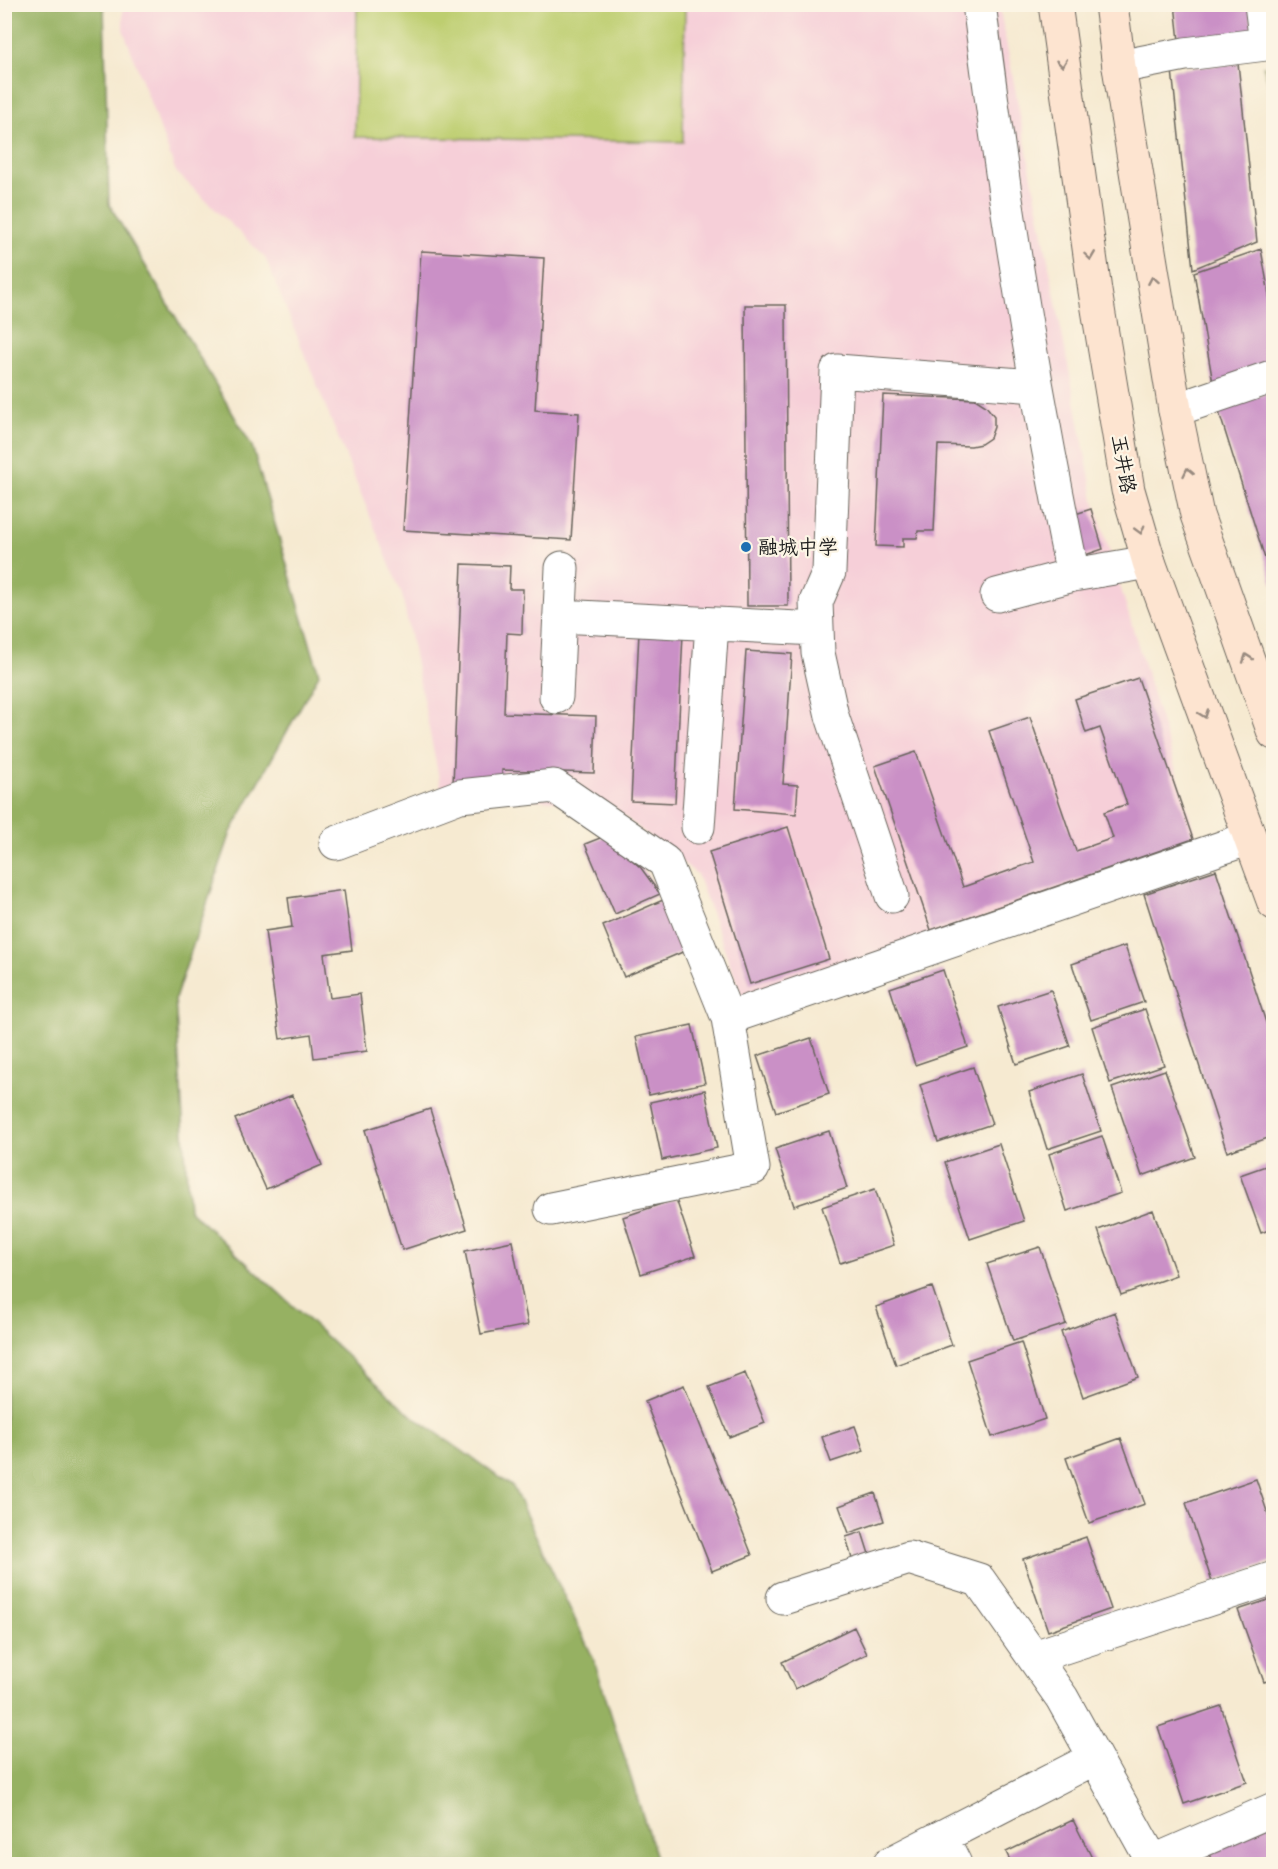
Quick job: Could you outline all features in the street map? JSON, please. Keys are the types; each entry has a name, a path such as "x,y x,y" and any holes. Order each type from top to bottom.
{"street":[{"path":"979,4 995,131 1035,387 1073,575"},
{"name":"玉井路","path":"1055,4 1093,279 1128,490 1149,562 1274,903"},
{"path":"1111,4 1119,67 1175,410 1197,515 1274,733"},
{"path":"1119,67 1185,54 1270,43 1261,4"},
{"path":"892,896 832,716 818,653 816,602 828,572 837,371 1035,387"},
{"path":"1175,410 1274,376"},
{"path":"997,595 1073,575 1149,562"},
{"path":"556,697 562,568"},
{"path":"560,616 817,629"},
{"path":"699,827 712,624"},
{"path":"336,843 460,796 554,786 665,862 728,1018 753,1168 551,1209"},
{"path":"728,1018 1250,838"},
{"path":"783,1598 909,1558 979,1580 1062,1698 1153,1863 1274,1809"},
{"path":"1034,1657 1274,1578"},
{"path":"889,1864 948,1851 1095,1758"}],"shaded area":[{"name":"融城中学","path":"123,4 999,5 1094,500 1198,843 744,1002 697,874 610,805 442,793 402,595 265,257 176,172 123,29"}],"green space":[{"path":"5,4 104,5 109,204 252,446 319,674 231,832 175,999 189,1210 410,1414 513,1487 594,1660 658,1864 5,1864"},
{"path":"357,5 685,5 683,142 355,137"},
{"path":"1263,66 1273,67 1273,96"}],"building":[{"path":"1175,4 1250,4 1253,32 1179,41"},
{"path":"1238,63 1257,242 1193,269 1172,70"},
{"path":"1261,249 1274,323 1274,365 1214,389 1194,272"},
{"path":"421,251 544,258 535,410 579,413 571,540 403,530"},
{"path":"745,305 786,305 788,606 747,606"},
{"path":"1274,391 1274,584 1273,584 1218,409"},
{"path":"883,395 975,399 986,406 994,416 994,427 990,438 981,444 938,445 934,531 918,531 917,538 903,538 903,547 876,546"},
{"path":"1091,509 1103,549 1082,556 1069,516"},
{"path":"462,564 510,566 509,589 523,589 522,634 507,633 504,713 596,716 594,773 502,770 502,786 453,784"},
{"path":"639,632 683,634 675,803 631,801"},
{"path":"746,651 792,654 783,784 798,785 796,814 735,809"},
{"path":"1138,678 1193,839 931,930 875,766 916,752 963,887 1034,862 989,731 1030,717 1076,851 1113,838 1104,812 1127,804 1100,728 1086,733 1075,699"},
{"path":"788,827 829,959 750,984 709,852"},
{"path":"605,836 641,868 660,894 615,914 585,844"},
{"path":"1216,870 1274,1047 1274,1136 1227,1152 1144,894"},
{"path":"344,890 352,950 324,954 330,998 360,994 367,1051 314,1058 311,1034 280,1039 265,931 292,927 288,898"},
{"path":"670,897 692,948 624,977 603,926"},
{"path":"1125,946 1144,1002 1091,1020 1072,964"},
{"path":"943,970 968,1047 915,1065 890,988"},
{"path":"1051,990 1070,1046 1016,1064 998,1007"},
{"path":"1145,1009 1164,1065 1110,1083 1092,1027"},
{"path":"692,1025 705,1083 649,1095 636,1037"},
{"path":"811,1038 829,1094 776,1112 757,1056"},
{"path":"973,1067 992,1124 938,1142 920,1085"},
{"path":"1165,1070 1195,1157 1142,1176 1112,1088"},
{"path":"1082,1074 1101,1131 1047,1149 1029,1092"},
{"path":"705,1090 717,1148 662,1160 650,1102"},
{"path":"292,1095 322,1165 266,1189 235,1119"},
{"path":"430,1109 467,1229 402,1250 365,1130"},
{"path":"829,1131 847,1188 794,1206 775,1149"},
{"path":"1102,1136 1121,1193 1067,1211 1049,1154"},
{"path":"999,1144 1024,1221 970,1239 945,1162"},
{"path":"1274,1163 1274,1228 1261,1233 1240,1175"},
{"path":"875,1189 894,1245 840,1263 822,1207"},
{"path":"676,1199 695,1256 641,1274 623,1217"},
{"path":"1153,1210 1176,1275 1121,1295 1098,1230"},
{"path":"512,1241 528,1325 481,1334 465,1251"},
{"path":"1040,1247 1066,1324 1013,1341 987,1264"},
{"path":"932,1287 952,1345 896,1365 876,1307"},
{"path":"1115,1312 1138,1377 1083,1397 1061,1332"},
{"path":"1021,1342 1045,1419 992,1437 967,1360"},
{"path":"745,1373 765,1423 729,1437 709,1387"},
{"path":"684,1385 752,1555 712,1571 645,1401"},
{"path":"855,1426 864,1451 831,1462 822,1437"},
{"path":"1121,1438 1145,1504 1089,1523 1066,1458"},
{"path":"1256,1479 1274,1532 1274,1561 1212,1582 1186,1503"},
{"path":"875,1493 884,1521 849,1533 839,1506"},
{"path":"862,1532 869,1554 852,1559 846,1537"},
{"path":"1086,1537 1111,1609 1048,1631 1023,1559"},
{"path":"1274,1598 1274,1679 1264,1682 1238,1610"},
{"path":"854,1627 867,1654 795,1689 782,1662"},
{"path":"1221,1706 1247,1782 1184,1804 1158,1727"},
{"path":"1268,1819 1274,1832 1274,1864 1214,1864 1206,1844"},
{"path":"1073,1820 1095,1864 1012,1864 1006,1852"}],"place":[{"name":"融城中学","path":"746,547"}]}
